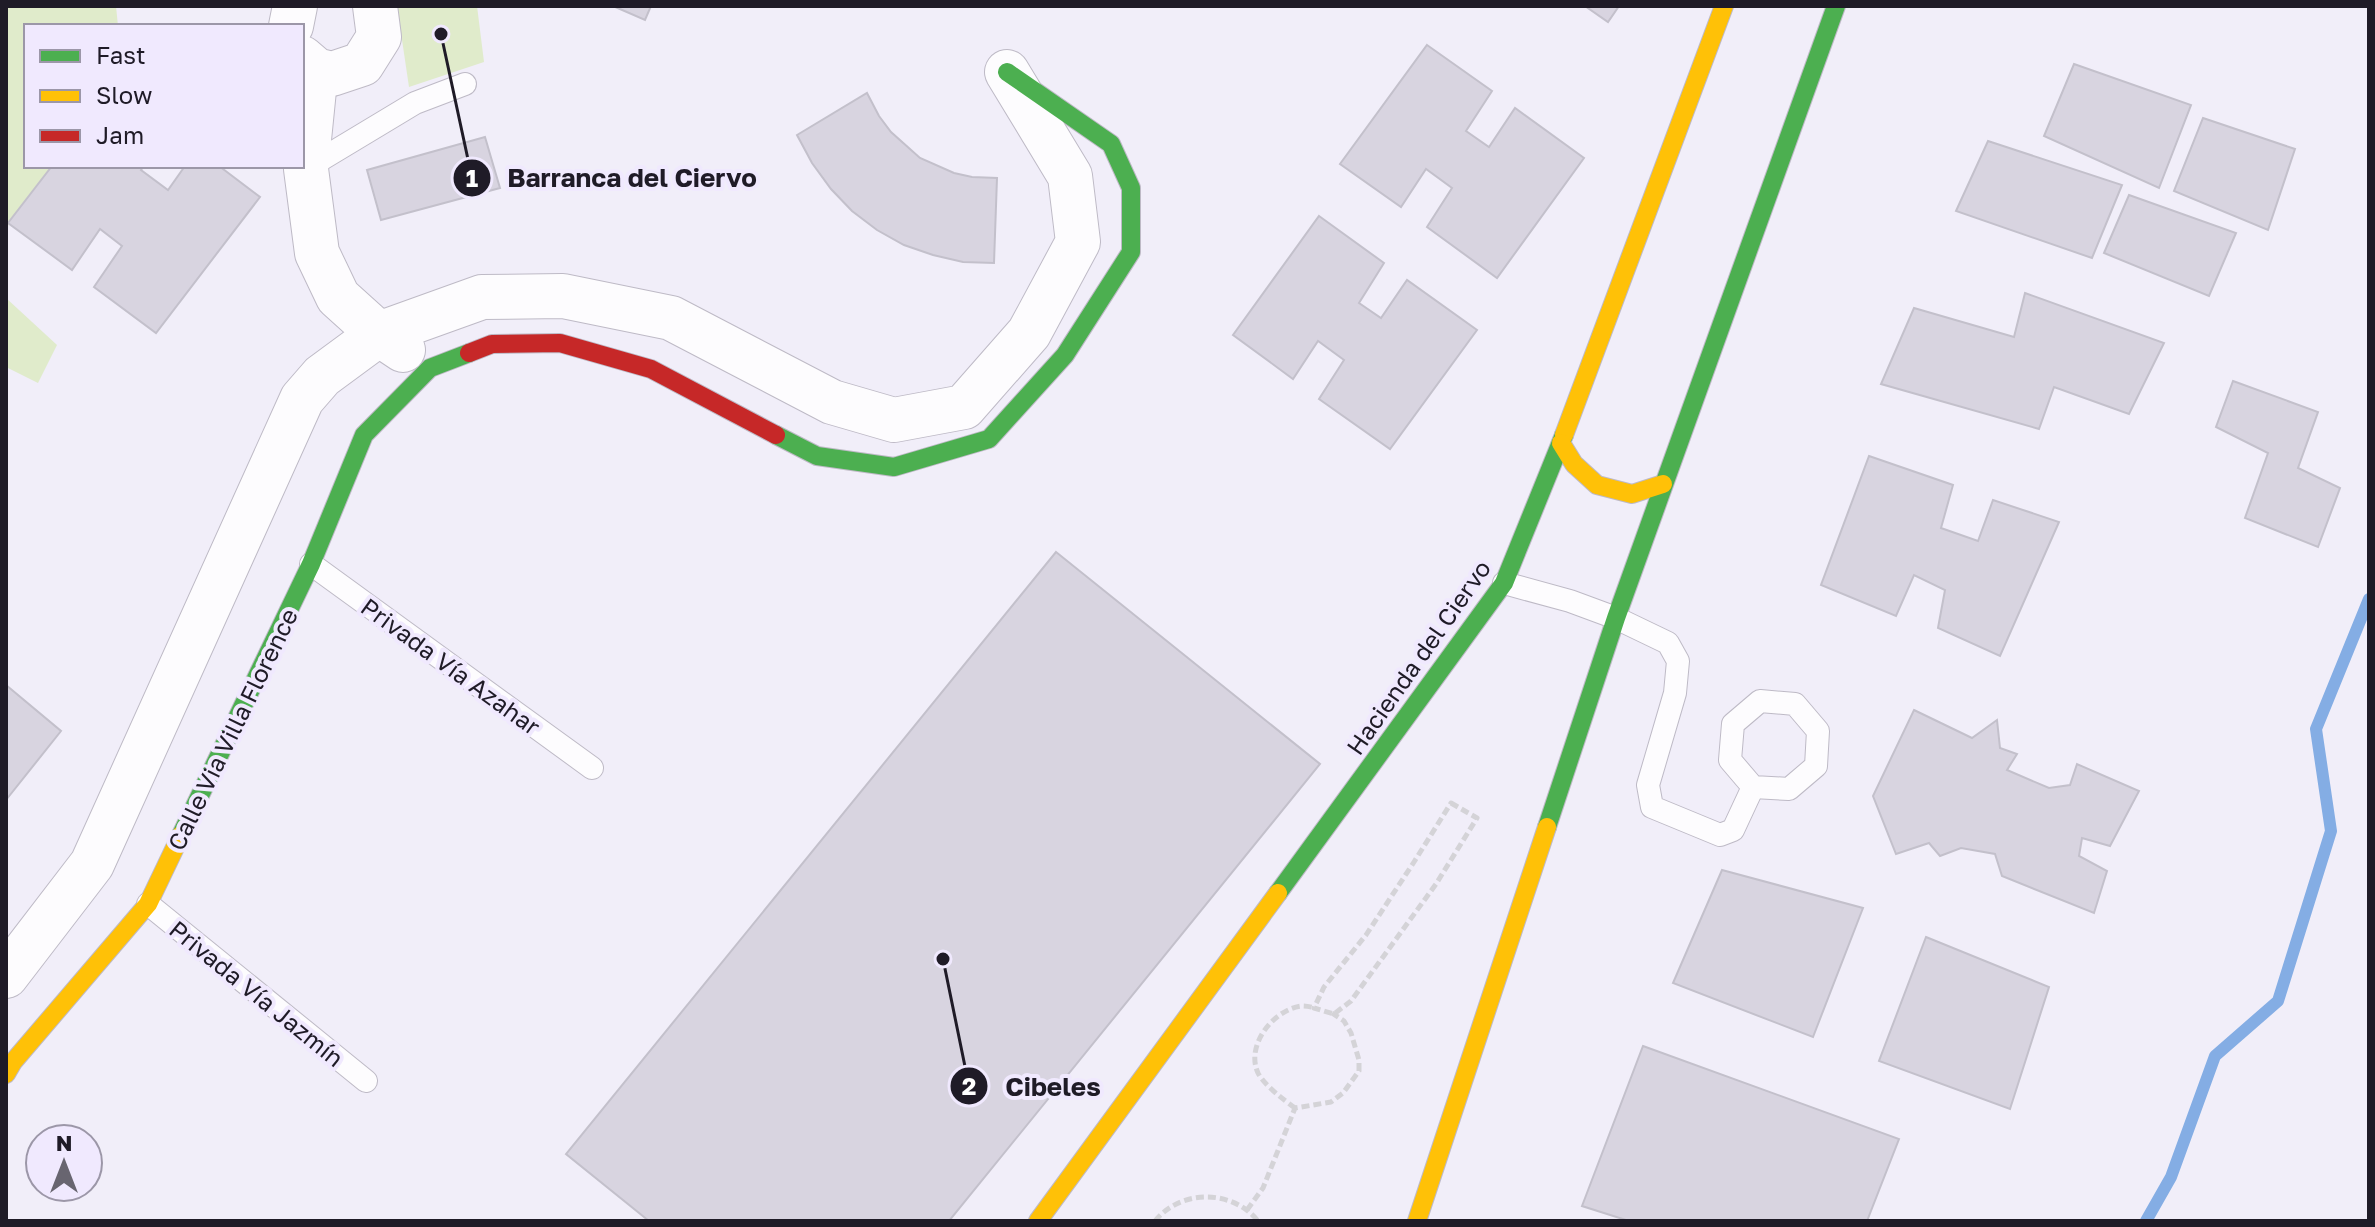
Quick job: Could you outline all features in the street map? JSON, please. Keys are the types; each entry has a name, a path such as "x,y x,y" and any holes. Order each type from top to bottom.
{"street":[{"path":"375,6 379,37 362,64 332,74 309,64 306,169 317,253 338,297 379,334 430,368"},
{"name":"Hacienda del Ciervo","path":"1038,1221 1504,583 1561,443 1724,6"},
{"path":"1417,1221 1616,618 1836,6"},
{"name":"Calle Via Villa Florence","path":"6,976 92,864 302,399 322,376 379,334 482,297 563,296 671,318 832,402 894,420 964,407 1029,333 1078,242 1070,176 1007,72"},
{"name":"Calle Via Villa Florence","path":"6,1074 148,904 311,564 364,435 430,368 492,344 560,343 651,369 817,456 894,467 989,439 1065,355 1131,252 1131,188 1111,144 1007,72"},
{"path":"1561,443 1574,464 1597,485 1632,494 1663,484"}],"lane":[{"path":"306,169 415,103 465,84"},
{"name":"Privada Vía Azahar","path":"311,564 592,768"},
{"path":"1504,583 1570,601 1616,618 1668,643 1678,661 1675,693 1648,785 1652,807 1720,835 1733,830 1753,787"},
{"path":"1760,701 1795,704 1818,731 1816,766 1789,789 1753,787 1730,760 1733,724 1760,701"},
{"name":"Privada Vía Jazmín","path":"148,904 366,1081"}],"path":[{"path":"1314,1008 1324,987 1366,935 1451,803 1477,818 1394,943 1351,1001 1334,1014"},
{"path":"1302,1006 1334,1014 1344,1021 1351,1033 1359,1071 1343,1093 1331,1102 1295,1108 1259,1074 1255,1054 1264,1030 1288,1011 1302,1006"},
{"path":"1247,1210 1263,1188 1295,1108"},
{"path":"1155,1221 1172,1206 1206,1196 1223,1197 1247,1210 1258,1221"}],"green space":[{"path":"6,6 116,6 118,24 24,24 24,168 50,168 9,223 6,234"},
{"path":"397,6 477,6 484,62 409,87"},
{"path":"6,298 57,345 38,383 6,367"}],"building":[{"path":"613,6 651,6 645,20"},
{"path":"1585,6 1619,6 1608,22"},
{"path":"1427,45 1492,91 1466,131 1489,147 1515,108 1584,158 1497,278 1427,227 1452,188 1426,169 1401,207 1340,164"},
{"path":"2074,64 2191,105 2159,188 2044,136"},
{"path":"867,93 891,132 920,158 954,173 997,178 994,263 963,262 904,245 852,211 831,189 797,135"},
{"path":"2203,118 2295,149 2268,230 2174,191"},
{"path":"485,137 500,188 381,220 367,170"},
{"path":"1988,141 2122,185 2092,258 1956,211"},
{"path":"50,168 142,168 141,170 168,190 184,168 222,168 260,197 156,333 94,287 122,246 100,229 72,270 8,223"},
{"path":"2129,195 2236,233 2209,296 2104,253"},
{"path":"1319,216 1384,263 1359,303 1381,318 1407,280 1477,330 1390,449 1319,399 1344,360 1318,341 1293,379 1233,335"},
{"path":"2025,293 2164,343 2129,414 2054,387 2039,429 1881,384 1914,308 2014,337"},
{"path":"2233,381 2318,412 2298,468 2340,488 2318,547 2245,518 2268,453 2216,427"},
{"path":"1869,456 1953,485 1941,528 1978,541 1993,500 2059,522 2000,656 1938,628 1945,590 1914,575 1896,616 1821,585"},
{"path":"1056,552 1320,764 949,1221 649,1221 566,1154"},
{"path":"6,685 61,731 6,800"},
{"path":"1914,710 1972,738 1997,720 2000,748 2017,754 2007,770 2049,788 2070,785 2077,764 2139,791 2110,846 2082,838 2079,856 2107,871 2094,913 2002,876 1995,854 1961,848 1940,856 1929,843 1896,854 1873,796"},
{"path":"1722,870 1863,908 1813,1037 1673,983"},
{"path":"1926,937 2049,987 2010,1109 1879,1061"},
{"path":"1643,1046 1899,1139 1867,1221 1629,1221 1582,1206"}],"waterway":[{"path":"2146,1221 2171,1177 2215,1056 2278,1001 2331,831 2316,729 2369,599"}],"traffic: fast":[{"path":"1547,827 1616,618 1836,6"},
{"path":"776,435 817,456 894,467 989,439 1065,355 1131,252 1131,188 1111,144 1007,72"},
{"path":"181,835 311,564 364,435 430,368 469,353"},
{"path":"1278,893 1504,583 1564,435"}],"traffic: slow":[{"path":"1564,435 1724,6"},
{"path":"1561,443 1574,464 1597,485 1632,494 1663,484"},
{"path":"1417,1221 1547,827"},
{"path":"6,1074 148,904 181,835"},
{"path":"1038,1221 1278,893"}],"traffic: jam":[{"path":"469,353 492,344 560,343 651,369 776,435"}],"place":[{"name":"Barranca del Ciervo","path":"441,34"},
{"name":"Cibeles","path":"943,959"}]}
